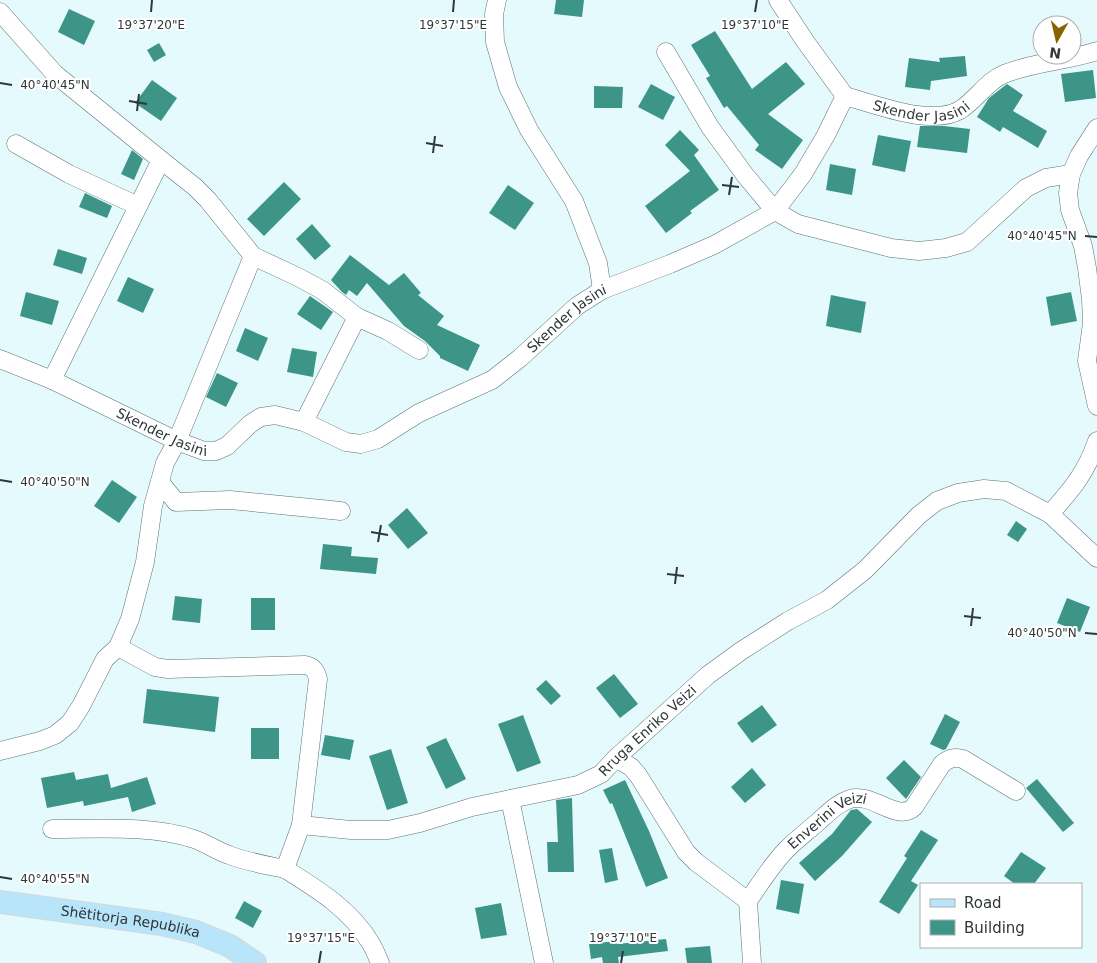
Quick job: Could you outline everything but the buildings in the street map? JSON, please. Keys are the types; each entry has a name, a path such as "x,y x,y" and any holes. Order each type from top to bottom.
{"main road":[{"name":"Shëtitorja Republika","path":"0,902 162,924 196,932 230,946 255,963"}],"street":[{"path":"497,0 494,14 494,42 508,87 530,130 574,201 598,263 602,290"},
{"path":"778,0 845,96"},
{"path":"0,12 55,74 208,200 253,256 322,290 357,316 388,331 419,350"},
{"name":"Skender Jasini","path":"0,359 52,380 177,441 204,451 216,451 227,446 250,424 262,417 275,415 304,422 346,442 361,444 378,439 419,413 492,380 520,358 577,306 602,290 714,245 775,212 803,174 826,135 845,96 910,114 936,116 957,111 974,100 1002,75 1097,51"},
{"path":"666,52 710,127 775,212 798,224 891,248 919,251 946,248 967,242 1026,188 1046,178 1071,174"},
{"path":"1097,128 1079,156 1071,174 1068,193 1070,210 1083,246 1091,299 1094,322 1088,361 1097,406"},
{"path":"16,144 69,174 138,206"},
{"path":"52,380 161,160"},
{"path":"0,751 40,741 55,735 70,722 105,660 118,646 130,619 145,562 153,506 165,463 177,441 253,256"},
{"path":"304,422 357,316"},
{"path":"1050,514 1079,480 1090,461 1097,441"},
{"path":"160,482 176,502"},
{"name":"Rruga Enriko Veizi","path":"300,825 351,830 388,830 420,824 472,806 578,785 601,774 616,758 708,675 740,651 827,600 865,570 919,515 937,501 958,493 984,489 1006,491 1050,514 1097,558"},
{"path":"153,506 176,502 230,500 340,511"},
{"path":"118,646 155,667 168,670 305,665 312,667 317,672 318,679 300,825 285,869"},
{"name":"Enverini Veizi","path":"748,901 787,849 840,802 853,798 866,798 898,812 910,812 942,764 948,759 955,757 963,759 1016,791"},
{"path":"616,758 638,775 686,852 696,862 748,901 752,963"},
{"path":"510,799 544,963"},
{"path":"52,829 115,829 160,832 194,839 227,855 250,862 285,869 325,894 352,918 370,942 380,963"}]}
